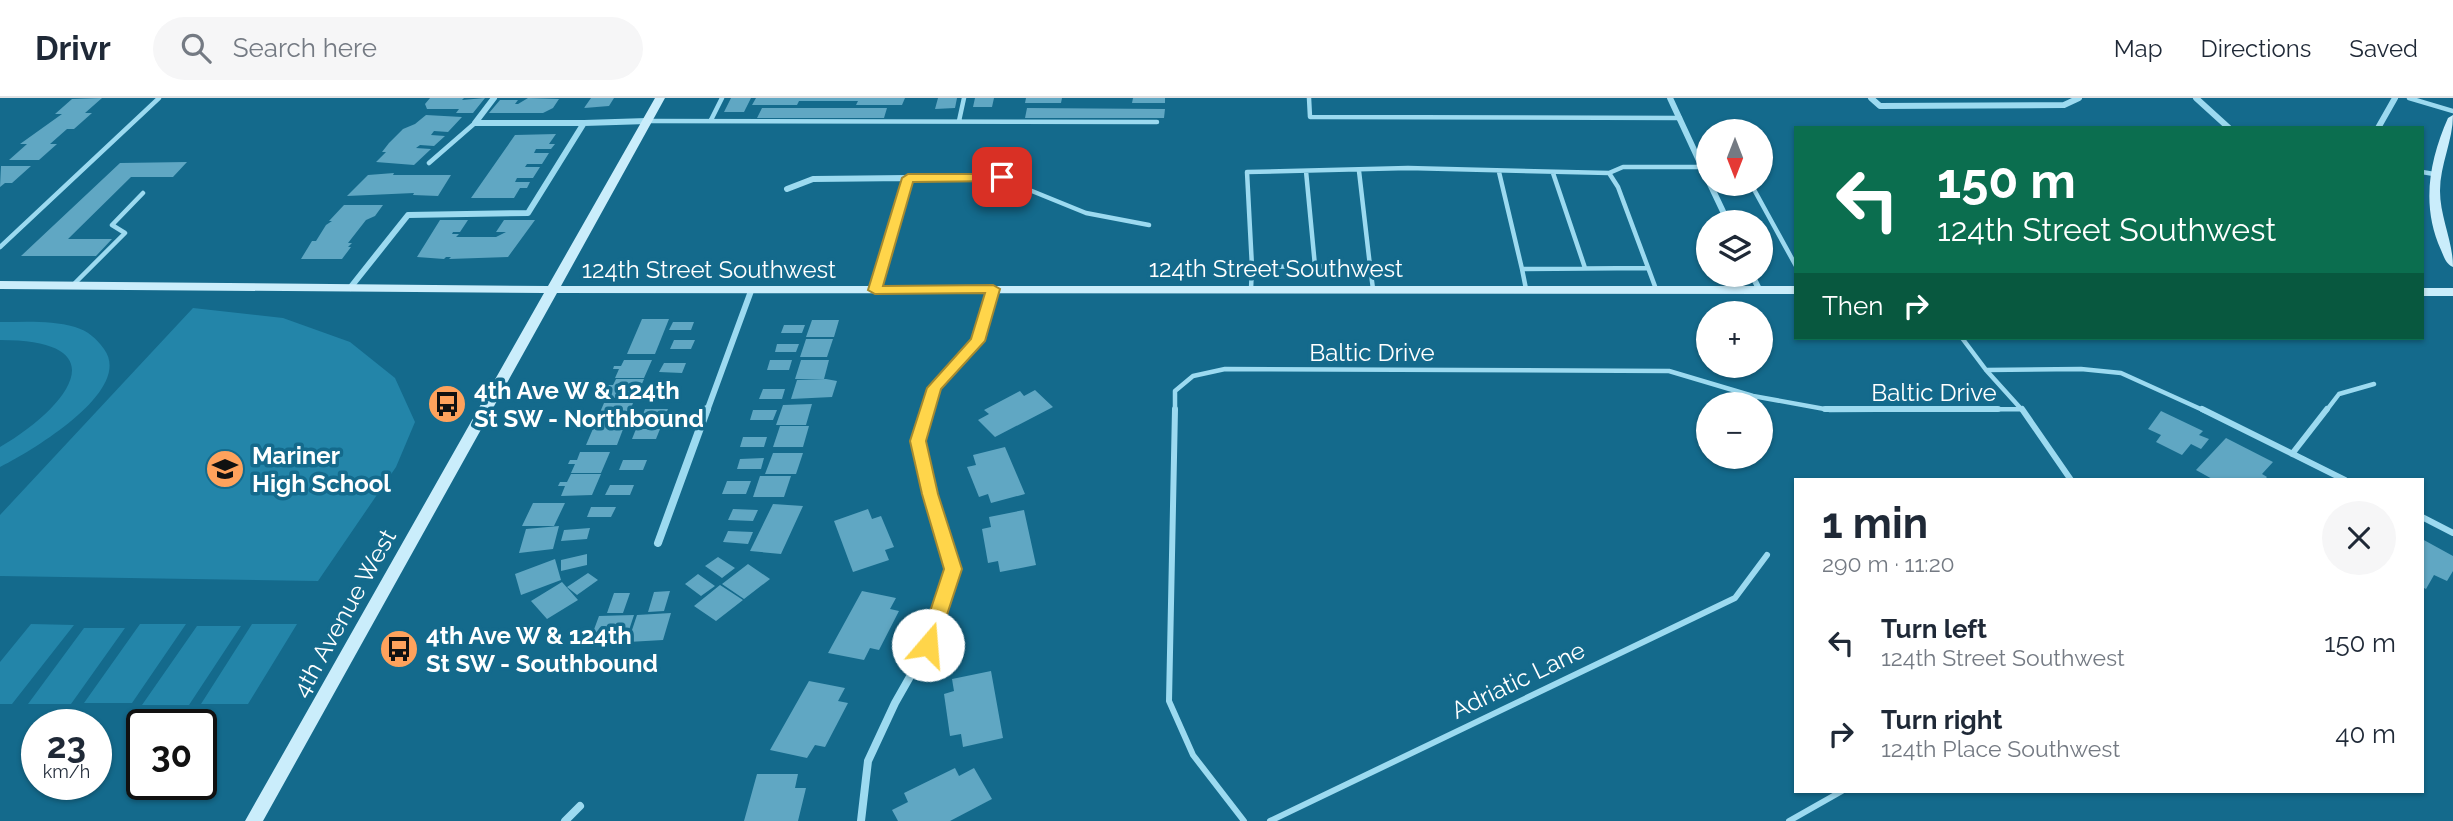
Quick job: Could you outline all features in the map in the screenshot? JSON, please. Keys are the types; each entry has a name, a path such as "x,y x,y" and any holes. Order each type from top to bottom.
{"street":[{"path":"475,123 494,98"},
{"name":"4th Avenue West","path":"254,821 660,98"},
{"path":"1670,98 1696,154"},
{"path":"1871,98 1880,106 2064,105 2079,98"},
{"path":"2196,98 2227,126"},
{"path":"2379,126 2395,98"},
{"path":"2453,118 2428,173 2435,215 2453,263"},
{"path":"475,123 647,121"},
{"path":"350,288 408,215 528,213 584,123"},
{"path":"787,189 813,179 1002,177 1027,189"},
{"path":"875,290 908,178"},
{"name":"124th Street Southwest","path":"0,285 751,291 1794,290"},
{"path":"861,821 868,761 895,703 928,645 953,569 930,494 918,441 934,388 978,341 993,289"},
{"path":"658,543 751,291"},
{"path":"2424,292 2453,292"},
{"path":"565,821 580,806"}],"lane":[{"path":"0,247 159,98"},
{"path":"711,121 722,98"},
{"path":"959,121 964,98"},
{"path":"1309,98 1310,117 1680,118"},
{"path":"2409,98 2453,111"},
{"path":"647,121 1157,122"},
{"path":"429,163 475,123"},
{"path":"1251,289 1247,172 1408,168 1609,173 1623,167 1696,167"},
{"path":"1359,171 1374,289"},
{"path":"1306,172 1315,266"},
{"path":"1499,172 1526,289"},
{"path":"1553,173 1585,268"},
{"path":"1609,173 1618,187 1656,289"},
{"path":"1027,189 1106,219 1149,225"},
{"path":"72,286 125,233 112,225 143,194"},
{"path":"1758,196 1794,261"},
{"path":"1252,267 1370,266"},
{"path":"1522,268 1648,268"},
{"path":"1964,340 1986,370 2022,409 2070,478"},
{"name":"Baltic Drive","path":"1244,821 1193,755 1169,701 1175,391 1194,376 1225,369 1669,371 1753,396 1830,410 2022,409"},
{"path":"1986,370 2081,369 2121,373 2159,388 2341,478"},
{"path":"2292,454 2339,394 2374,384"},
{"path":"2424,518 2453,533"},
{"name":"Adriatic Lane","path":"1270,821 1735,598 1767,555"},
{"path":"1789,821 1838,793"}],"shaded area":[{"path":"193,308 283,318 350,342 395,378 415,422 396,467 318,581 0,576 0,515"},
{"path":"0,322 47,322 80,329 101,345 110,366 105,383 92,401 74,418 32,449 0,467 0,447 45,414 61,396 70,379 71,364 61,351 38,343 0,340"},
{"path":"31,624 74,625 12,704 0,704 0,662"},
{"path":"140,624 186,624 132,703 84,703"},
{"path":"252,624 297,624 248,704 201,704"},
{"path":"197,626 241,626 189,705 142,705"},
{"path":"84,628 125,628 71,704 28,704"}],"building":[{"path":"102,98 85,113 92,113 74,129 67,129 50,144 57,144 39,160 9,160 27,144 20,144 62,114 55,114 72,99"},
{"path":"430,98 485,98 473,113 456,113 459,109 427,109 425,104"},
{"path":"528,98 559,99 553,108 543,113 489,113 500,100 518,100 515,104 518,104"},
{"path":"591,98 614,98 609,106 584,108"},
{"path":"731,98 751,98 744,112 724,112"},
{"path":"756,98 905,98 902,105 856,105 858,101 799,101 797,105 752,105"},
{"path":"938,98 957,98 955,108 935,109"},
{"path":"975,98 994,98 992,107 973,107"},
{"path":"1026,98 1062,98 1061,103 1025,103"},
{"path":"1133,98 1165,98 1165,103 1132,103"},
{"path":"762,108 887,108 884,118 757,118"},
{"path":"1027,108 1165,109 1164,118 1025,118"},
{"path":"426,115 462,117 448,132 434,131 431,135 445,136 434,146 420,145 416,148 431,149 414,165 376,162 403,129"},
{"path":"556,134 549,144 555,144 551,149 536,149 534,153 549,153 542,164 527,164 525,167 540,167 533,178 517,178 515,182 530,182 527,188 520,188 514,198 471,198 515,135"},
{"path":"187,162 173,177 131,177 68,239 112,239 96,256 21,256 120,163"},
{"path":"1,166 31,166 12,183 5,183 0,187"},
{"path":"394,173 393,175 451,175 438,196 413,195 414,193 347,196 368,175"},
{"path":"344,205 383,205 375,216 366,220 348,243 352,243 348,247 351,247 342,259 301,259 312,241 316,241"},
{"path":"440,220 468,220 460,232 453,232 452,234 459,234 456,237 496,237 506,232 496,232 504,220 535,220 508,257 417,257"},
{"path":"642,319 669,319 655,354 627,354"},
{"path":"812,320 839,320 834,337 806,337"},
{"path":"673,322 694,322 691,330 669,330"},
{"path":"784,325 805,325 802,333 781,333"},
{"path":"806,339 833,339 827,357 800,357"},
{"path":"674,340 695,340 691,349 670,349"},
{"path":"777,344 799,344 796,352 775,352"},
{"path":"624,360 652,360 644,378 615,378 619,369 613,369 614,366 621,366"},
{"path":"770,360 792,360 789,370 767,370"},
{"path":"801,360 829,360 824,379 795,379"},
{"path":"664,363 686,363 682,373 659,372"},
{"path":"616,379 644,379 636,398 607,398 611,389 605,389 606,385 613,385"},
{"path":"797,380 837,381 832,397 791,399"},
{"path":"654,388 676,388 672,397 649,397"},
{"path":"763,389 785,389 782,399 759,399"},
{"path":"1035,390 1053,407 995,437 978,420 989,414 984,410 1020,391 1024,396"},
{"path":"604,403 633,403 617,445 586,445"},
{"path":"812,404 806,425 776,425 783,405"},
{"path":"645,409 668,409 664,419 641,419"},
{"path":"753,410 777,410 773,420 750,420"},
{"path":"2161,411 2203,431 2199,435 2209,439 2201,449 2191,444 2182,455 2156,442 2161,435 2148,429"},
{"path":"780,426 809,426 803,447 773,447"},
{"path":"636,429 660,429 656,439 632,439"},
{"path":"743,437 767,437 764,447 740,447"},
{"path":"2226,438 2273,462 2262,474 2266,478 2210,478 2196,470"},
{"path":"1005,447 1025,494 991,503 988,494 979,497 967,467 976,465 973,455"},
{"path":"580,452 610,452 601,473 571,473 575,464 568,464 570,460 577,460"},
{"path":"773,453 803,453 796,474 765,474"},
{"path":"764,458 761,469 737,469 740,459"},
{"path":"623,460 647,460 643,470 619,470"},
{"path":"571,474 601,474 592,495 561,496 565,486 558,486 560,482 567,482"},
{"path":"760,476 791,476 784,497 753,497"},
{"path":"727,481 751,481 746,494 722,494"},
{"path":"610,485 634,485 630,495 605,495"},
{"path":"533,503 565,503 554,526 522,526"},
{"path":"773,504 803,506 781,554 750,551"},
{"path":"591,507 616,507 611,517 587,517"},
{"path":"733,509 758,510 753,521 728,520"},
{"path":"868,509 872,519 881,516 894,547 885,550 889,560 853,572 834,521"},
{"path":"1024,510 1036,565 1000,572 998,561 988,563 982,529 991,527 989,517"},
{"path":"559,526 553,549 519,553 526,529"},
{"path":"590,528 587,539 561,541 564,530"},
{"path":"728,531 753,532 748,544 723,542"},
{"path":"2424,540 2453,556 2453,571 2447,581 2434,575 2426,589"},
{"path":"587,554 587,565 561,571 561,560"},
{"path":"718,557 735,568 722,578 705,566"},
{"path":"555,559 561,580 521,595 515,574"},
{"path":"748,564 770,579 744,599 722,584"},
{"path":"588,573 598,580 577,595 567,587"},
{"path":"698,574 715,586 701,596 685,584"},
{"path":"562,582 578,600 547,619 531,601"},
{"path":"720,585 743,600 716,621 694,606"},
{"path":"670,591 664,611 648,612 654,592"},
{"path":"862,591 896,598 890,609 899,611 879,650 870,648 864,660 828,653"},
{"path":"614,593 630,593 623,613 607,613"},
{"path":"671,613 663,640 628,642 637,615"},
{"path":"634,615 625,642 589,643 599,616"},
{"path":"991,671 1003,738 963,747 961,734 950,736 944,694 954,691 952,679"},
{"path":"809,681 845,688 838,701 848,703 825,747 815,745 807,758 770,750"},
{"path":"955,768 959,776 974,768 992,799 950,821 898,821 892,810 908,802 904,793"},
{"path":"757,774 798,774 795,788 806,788 798,821 744,821"}],"place":[{"name":"4th Ave W & 124th St SW - Northbound","path":"447,404"},
{"name":"Mariner High School","path":"225,469"},
{"name":"4th Ave W & 124th St SW - Southbound","path":"399,649"}],"route":[{"path":"928,645 953,569 930,494 918,441 934,388 978,341 993,289 875,290 908,178 1002,177"}]}
